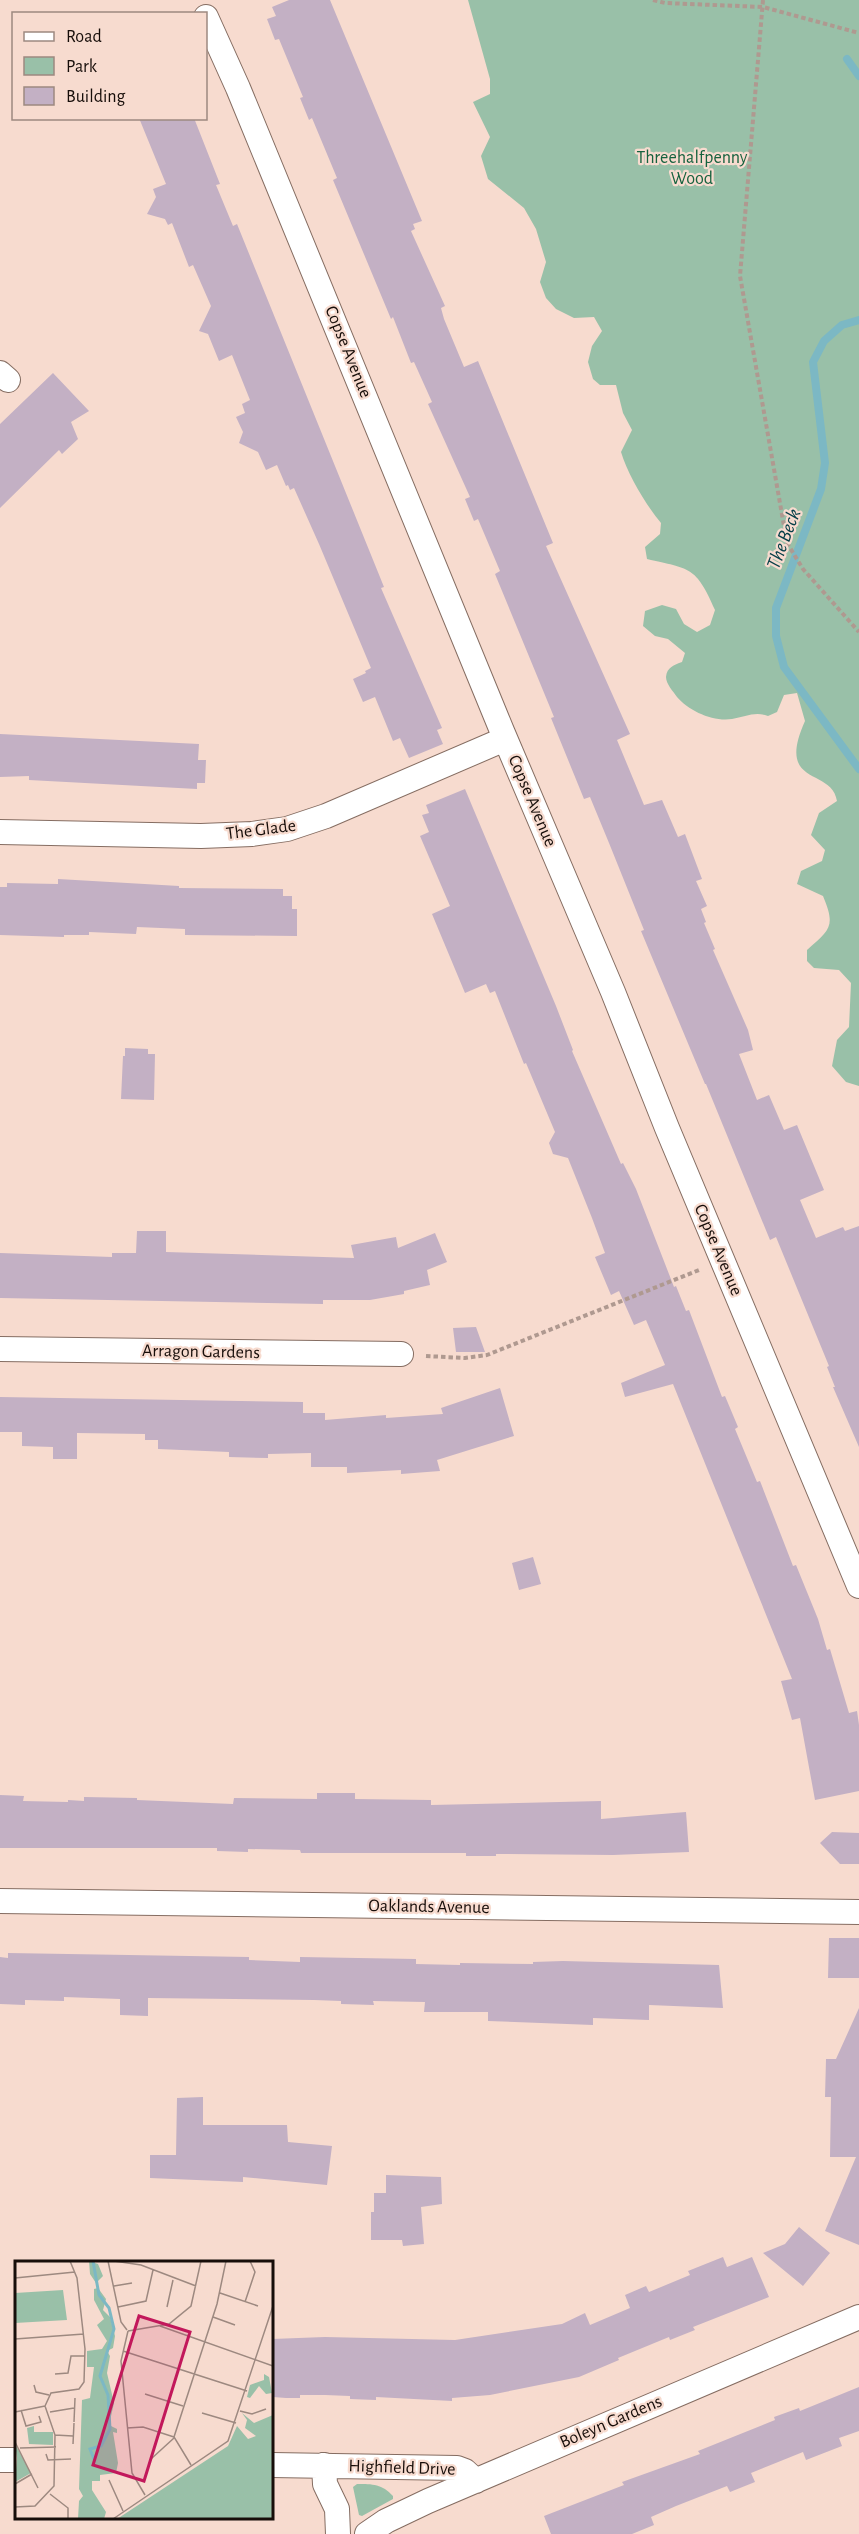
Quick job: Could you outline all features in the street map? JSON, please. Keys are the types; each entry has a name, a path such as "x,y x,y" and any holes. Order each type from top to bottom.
{"street":[{"name":"Copse Avenue","path":"192,0 202,12"},
{"name":"Copse Avenue","path":"207,21 229,66 301,238 505,739 613,992 722,1260 859,1586"},
{"name":"The Glade","path":"0,832 201,836 252,834 287,829 326,816 505,739"},
{"name":"Arragon Gardens","path":"0,1349 401,1354"},
{"name":"Oaklands Avenue","path":"0,1901 859,1912"},
{"name":"Boleyn Gardens","path":"367,2534 398,2515 859,2316"},
{"name":"Highfield Drive","path":"273,2464 457,2468 465,2471 476,2481"},
{"name":"Highfield Drive","path":"324,2465 325,2484 337,2509 338,2534"}],"path":[{"path":"653,0 665,3 763,7 859,33"},
{"path":"763,0 740,276 787,543 802,568 859,632"},
{"path":"401,1354 465,1358 486,1355 722,1260"}],"green space":[{"name":"Threehalfpenny Wood","path":"468,0 859,0 859,1086 846,1082 832,1066 837,1040 849,1027 851,983 839,970 814,968 807,961 807,950 826,932 830,921 823,896 797,884 801,871 822,861 825,850 811,835 819,813 837,801 833,791 826,784 801,767 797,757 798,742 805,721 797,693 784,695 777,712 768,716 754,714 732,719 717,719 688,707 677,697 667,682 669,669 682,662 685,653 668,639 655,636 643,626 645,611 662,605 676,609 684,624 697,632 710,625 715,610 702,585 690,572 647,559 645,547 660,534 661,523 638,489 621,452 632,430 623,413 616,385 600,385 593,379 588,362 592,346 602,331 594,317 574,318 556,309 546,298 540,282 546,262 536,229 524,208 488,179 481,156 490,137 473,102 490,94 490,79"},
{"path":"357,2484 381,2487 393,2496 393,2499 362,2516 359,2515 353,2487"}],"building":[{"path":"289,0 330,0 422,221 413,224 415,229 411,231 445,306 441,308 444,319 464,367 478,361 553,543 546,546 630,734 617,740 644,805 662,800 678,837 685,834 702,879 696,881 707,906 701,909 706,922 704,923 715,949 713,950 748,1030 753,1050 739,1054 757,1100 769,1095 784,1130 797,1125 824,1190 800,1200 816,1238 843,1227 845,1231 859,1226 859,1447 833,1387 835,1387 827,1367 829,1366 776,1237 770,1240 641,931 644,930 590,797 584,799 551,718 554,717 495,574 500,571 478,519 474,521 465,499 470,497 428,404 432,402 414,362 411,363 393,317 391,319 333,180 337,178 312,118 309,120 300,98 303,97 279,39 275,40 267,19 276,16 272,7"},
{"path":"140,120 195,120 220,184 216,185 233,226 237,224 384,587 381,588 442,728 437,730 443,744 409,758 400,738 393,741 375,697 363,702 353,679 371,668 319,544 294,488 290,490 288,485 286,486 277,465 266,470 258,452 239,443 243,432 236,417 245,413 242,404 250,400 232,355 219,361 208,334 199,331 211,306 193,265 189,267 172,223 168,225 165,219 147,214 156,197 153,189 166,184"},
{"path":"53,373 89,411 71,422 78,439 62,454 59,450 0,508 0,424"},
{"path":"0,734 199,744 198,760 206,760 205,783 197,783 197,789 29,780 29,776 0,777"},
{"path":"465,789 556,1006 572,1051 621,1164 623,1163 636,1189 674,1287 676,1286 686,1311 689,1310 722,1397 725,1396 738,1427 735,1429 757,1482 760,1481 793,1566 796,1565 818,1619 827,1650 830,1649 849,1713 857,1711 859,1791 815,1800 800,1718 792,1720 781,1681 792,1679 673,1384 625,1397 621,1383 665,1365 646,1320 634,1325 619,1291 611,1295 595,1257 605,1253 592,1218 568,1158 553,1154 549,1143 555,1132 526,1063 524,1064 495,991 490,993 486,984 465,993 432,914 450,906 420,836 429,832 422,815 429,813 426,805"},
{"path":"58,879 179,886 179,888 283,889 283,896 292,896 292,909 297,909 297,936 185,935 185,929 137,927 136,934 89,932 89,935 64,935 64,937 0,935 0,887 7,887 7,883 58,884"},
{"path":"125,1048 148,1049 148,1054 155,1054 154,1100 121,1099"},
{"path":"137,1231 166,1231 166,1252 354,1258 351,1245 396,1237 398,1248 435,1233 447,1262 427,1270 430,1285 404,1291 404,1294 370,1300 323,1300 323,1304 0,1298 0,1253 112,1257 112,1253 136,1253"},
{"path":"476,1327 485,1352 456,1352 453,1328"},
{"path":"500,1388 514,1436 437,1460 440,1471 401,1474 401,1470 347,1473 347,1467 311,1467 311,1453 268,1454 268,1458 229,1457 229,1452 158,1449 158,1440 145,1440 145,1434 77,1433 77,1459 53,1459 53,1447 22,1446 22,1432 0,1432 0,1397 303,1402 303,1413 325,1413 325,1420 386,1415 386,1418 443,1414 441,1408"},
{"path":"533,1557 541,1584 519,1590 512,1563"},
{"path":"317,1793 355,1793 355,1799 431,1800 431,1805 601,1801 601,1819 686,1812 689,1852 466,1856 466,1853 301,1853 300,1850 248,1849 248,1852 217,1851 217,1848 0,1848 0,1795 24,1796 23,1801 84,1801 84,1797 233,1804 234,1798 317,1799"},
{"path":"832,1832 859,1833 859,1864 840,1864 820,1843"},
{"path":"829,1938 859,1938 859,1978 828,1978"},
{"path":"8,1953 249,1957 249,1960 300,1962 300,1957 416,1959 416,1964 460,1965 460,1963 533,1964 533,1962 563,1961 719,1965 723,2008 649,2005 649,2020 593,2018 593,2025 488,2021 488,2012 424,2012 425,2002 373,2001 374,2005 314,2000 148,1998 148,2016 120,2015 120,1999 64,1997 64,2001 25,2000 25,2005 0,2004 0,1957 8,1958"},
{"path":"859,2008 859,2245 825,2231 856,2157 830,2157 831,2097 825,2097 826,2059 836,2059"},
{"path":"203,2097 203,2125 287,2125 288,2142 332,2146 327,2185 243,2177 243,2182 150,2178 150,2155 176,2155 177,2098"},
{"path":"386,2175 441,2177 442,2204 421,2207 424,2244 403,2246 402,2240 371,2240 374,2193 386,2193"},
{"path":"799,2227 830,2253 803,2286 763,2253 785,2244"},
{"path":"723,2257 727,2267 752,2257 769,2297 693,2327 695,2330 670,2340 669,2337 618,2358 619,2360 579,2377 490,2395 452,2398 452,2401 376,2397 376,2400 350,2399 350,2396 325,2395 300,2395 300,2398 273,2397 273,2339 325,2337 455,2340 562,2324 585,2313 590,2325 630,2308 625,2295 646,2286 649,2292 690,2275 688,2271"},
{"path":"859,2387 859,2431 839,2438 842,2446 806,2460 803,2452 751,2473 755,2482 730,2492 727,2486 676,2506 651,2517 654,2525 632,2534 551,2534 544,2516 624,2485 622,2482 700,2454 698,2451 775,2420 774,2417 799,2408 800,2411"}],"waterway":[{"name":"The Beck","path":"847,59 859,76"},
{"name":"The Beck","path":"859,320 842,325 824,341 813,362 825,463 821,489 776,608 776,636 784,667 859,769"}]}
